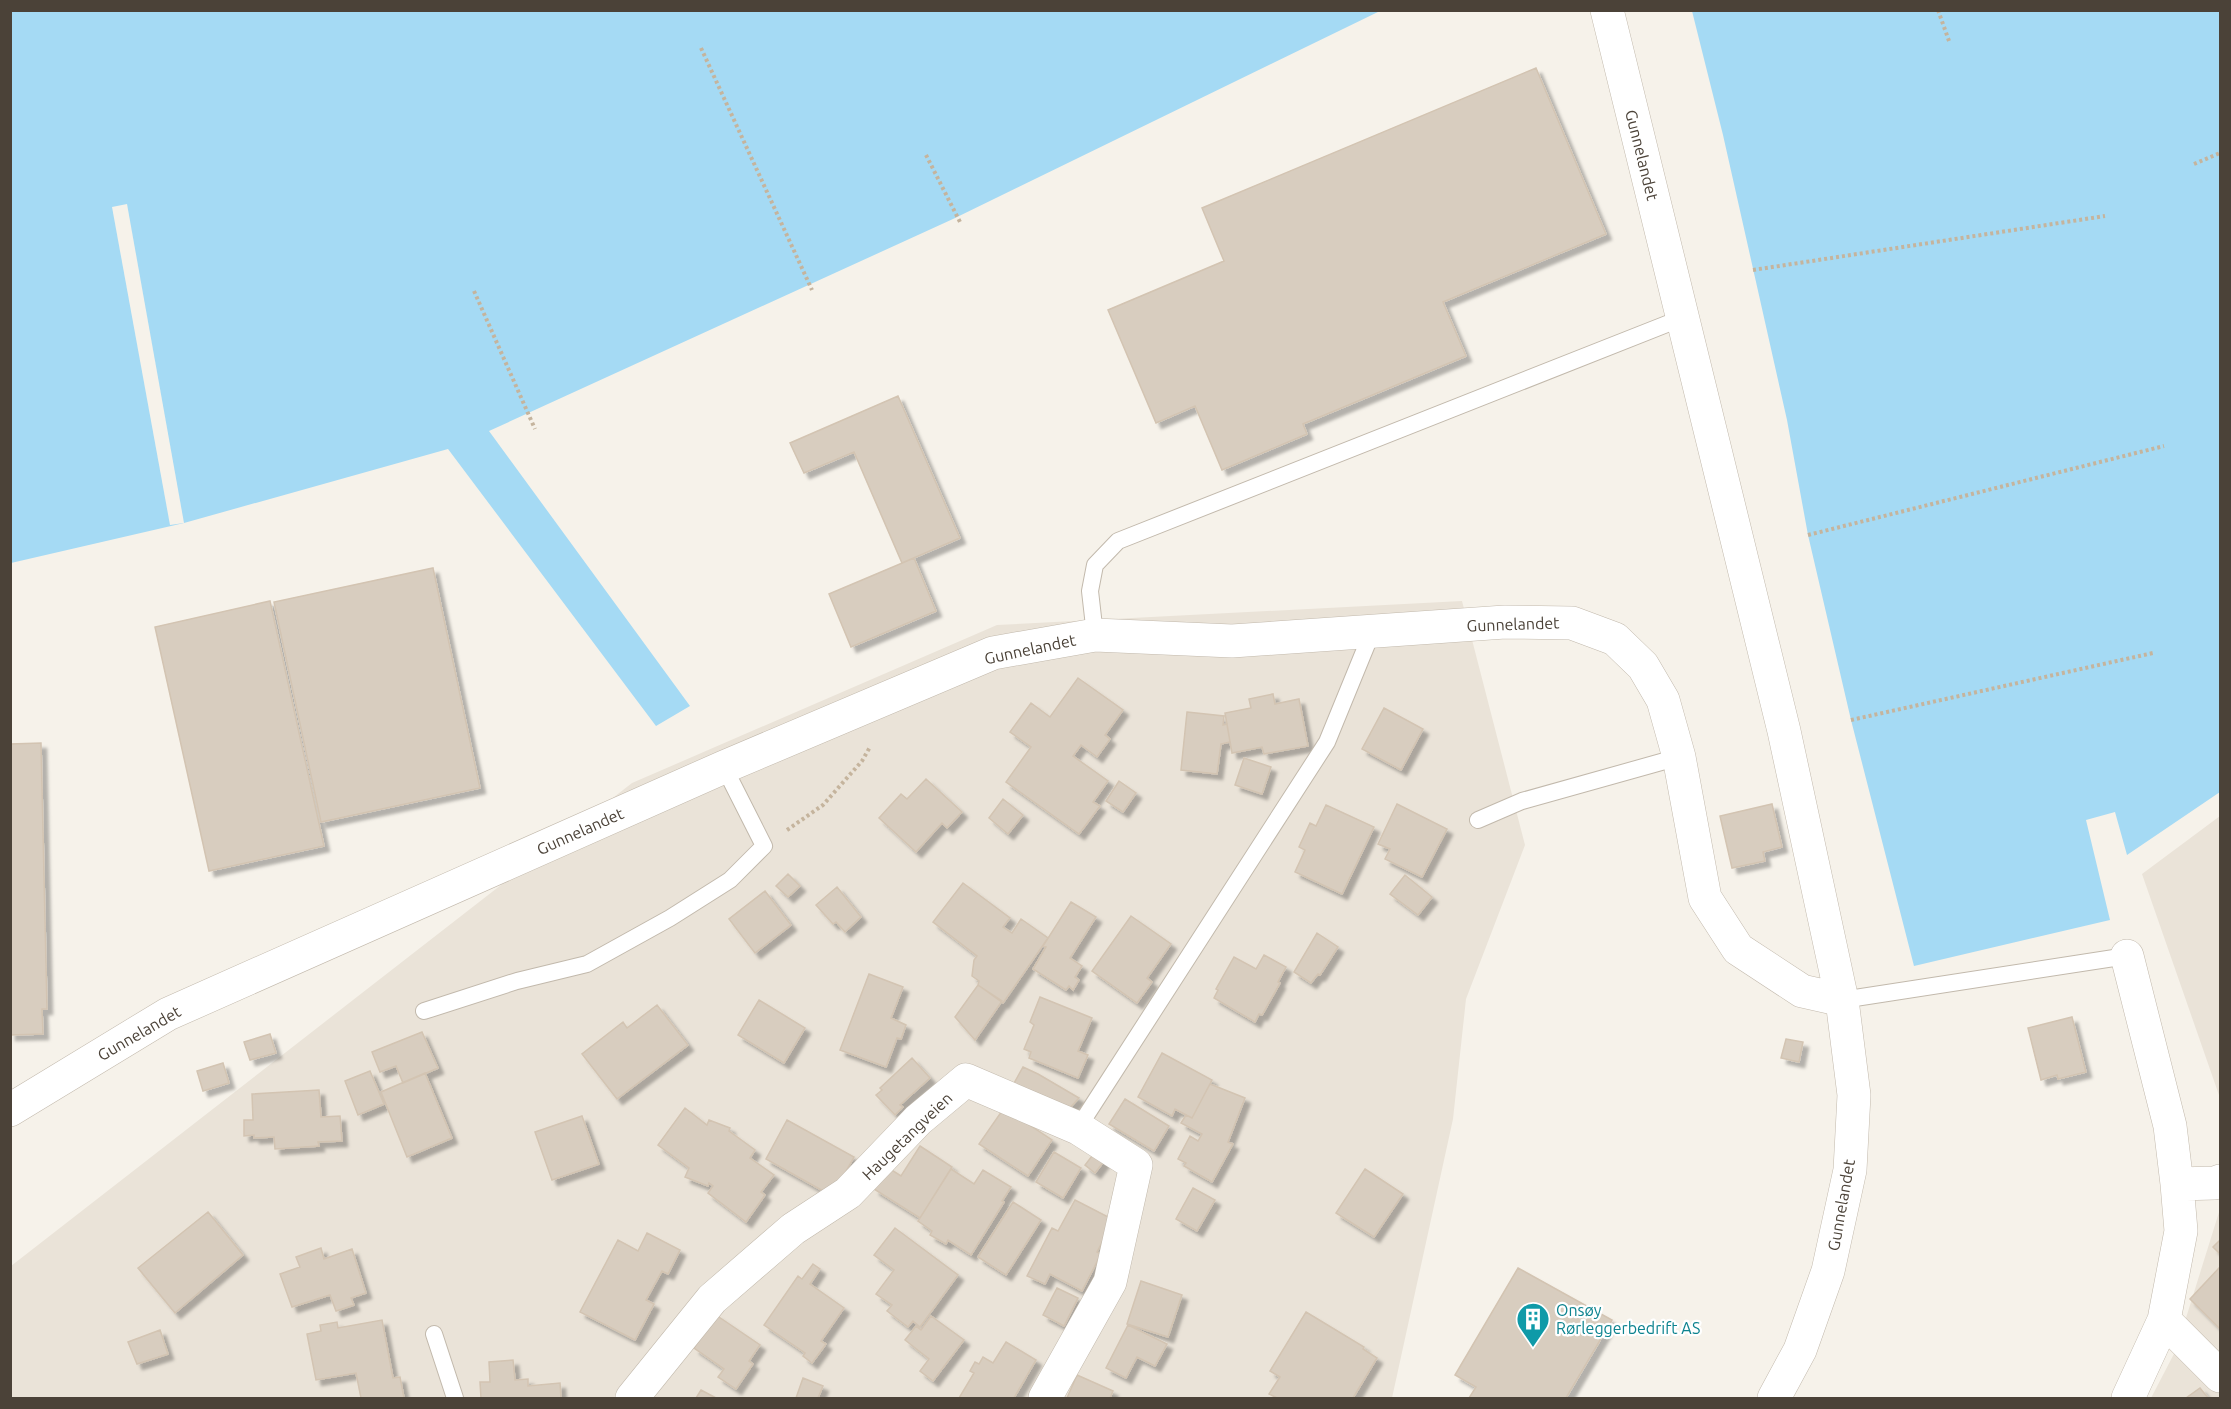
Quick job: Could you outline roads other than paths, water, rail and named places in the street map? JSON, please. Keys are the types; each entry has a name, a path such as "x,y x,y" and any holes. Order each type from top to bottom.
{"street":[{"name":"Gunnelandet","path":"1607,10 1784,731 1842,1000 1854,1095 1850,1170 1828,1271 1800,1350 1774,1398"},
{"name":"Gunnelandet","path":"10,1110 168,1014 724,767 993,653 1095,635 1232,641 1505,622 1572,623 1615,639 1643,666 1664,700 1679,757 1705,898 1738,949 1802,991 1842,1000"},
{"path":"2127,956 2170,1126 2181,1231 2164,1320 2128,1398"},
{"name":"Haugetangveien","path":"632,1398 712,1299 793,1229 848,1193 918,1120 966,1080 1078,1128 1136,1165 1110,1282 1045,1398"},
{"path":"2177,1184 2215,1183 2220,1180"},
{"path":"2164,1320 2220,1376"}],"lane":[{"path":"1095,635 1090,591 1095,564 1118,541 1682,318"},
{"path":"1078,1128 1327,742 1372,632"},
{"path":"1478,820 1522,801 1679,757"},
{"path":"424,1011 517,981 587,964 670,918 730,880 764,846 724,767"},
{"path":"1842,1000 2127,956"},
{"path":"434,1334 455,1398"}],"water":[{"path":"10,11 1380,11 953,219 489,431 690,706 656,726 448,449 184,523 11,563"},
{"path":"1692,11 2220,11 2220,792 2127,855 2115,812 2086,820 2110,920 1914,966 1851,720 1808,535 1787,420 1723,135"}],"place":[{"name":"Onsøy Rørleggerbedrift AS","path":"1533,1348"}]}
